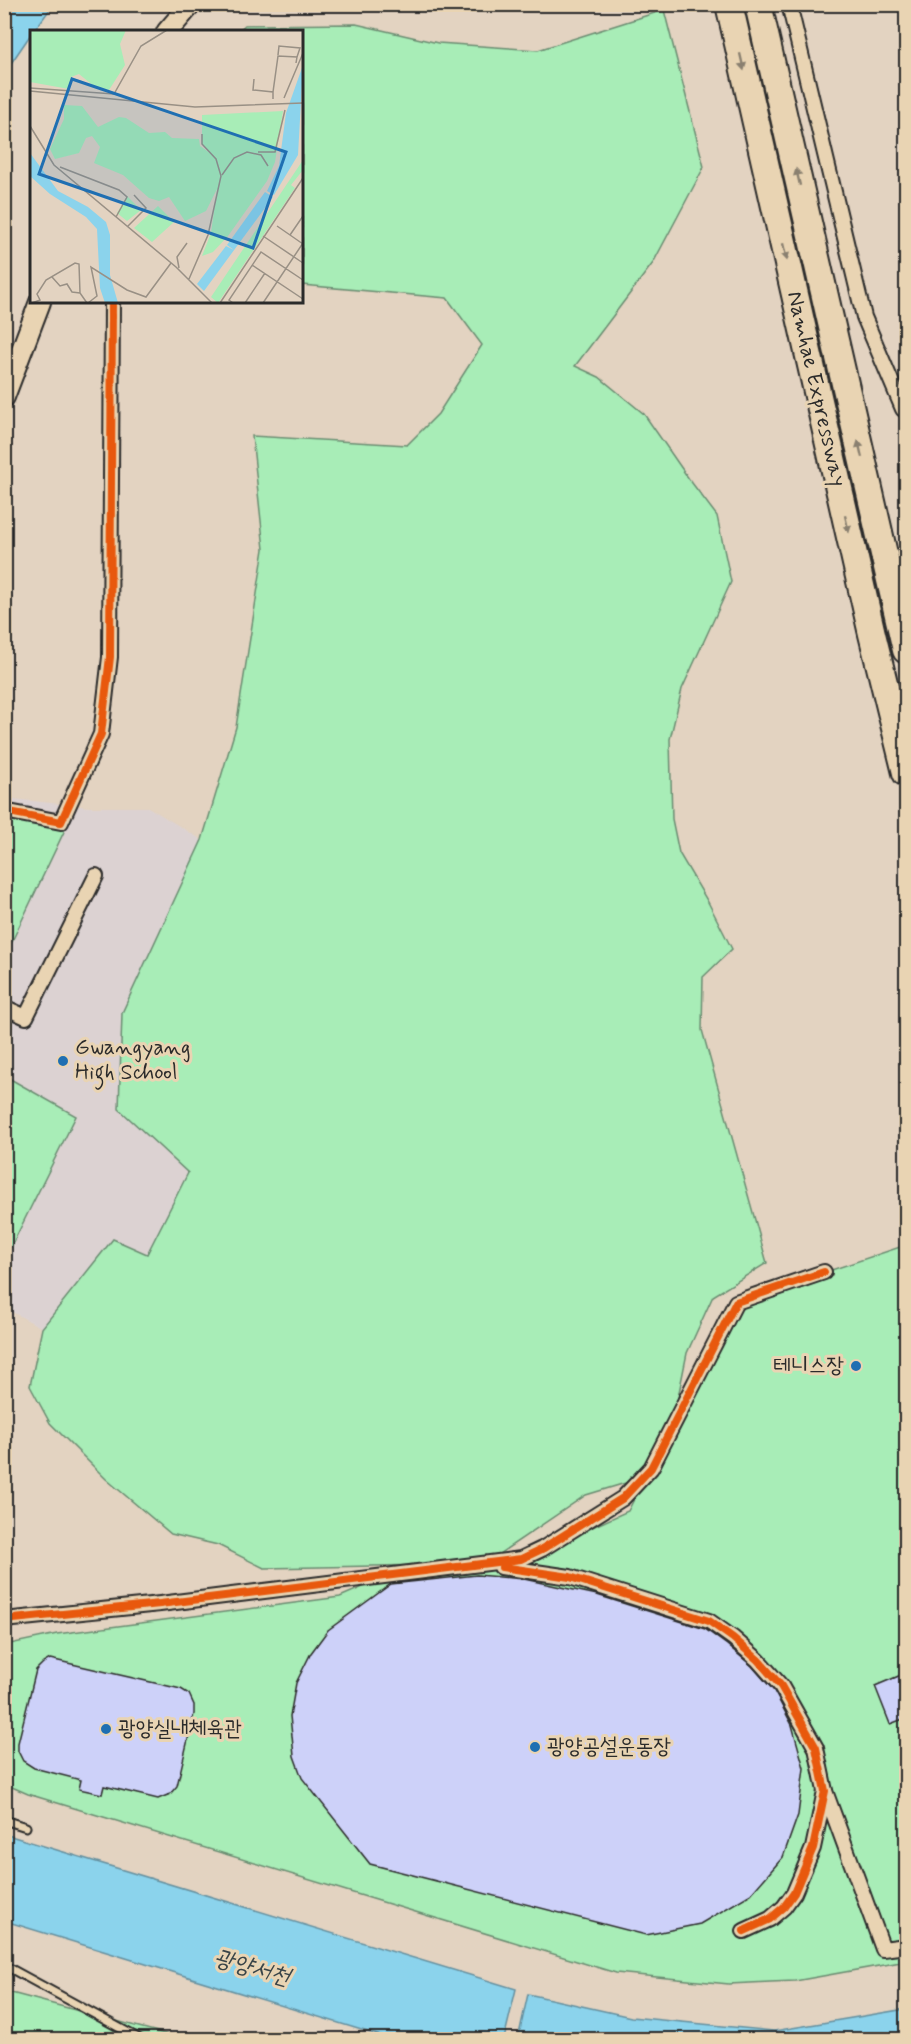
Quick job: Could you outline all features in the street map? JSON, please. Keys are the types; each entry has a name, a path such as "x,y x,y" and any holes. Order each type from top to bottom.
{"highway":[{"name":"Namhae Expressway","path":"729,4 872,634 906,773"},
{"name":"Namhae Expressway","path":"758,4 906,650"}],"main road":[{"path":"169,30 191,4"},
{"path":"4,397 40,303"}],"street":[{"path":"789,4 864,317 903,409 906,411"},
{"path":"4,811 61,822 101,735 110,657 112,303"},
{"path":"4,1007 26,1017 96,876"},
{"path":"4,1620 160,1604 521,1559 542,1550 623,1498 651,1468 736,1302 824,1272"},
{"path":"484,1564 570,1577 709,1621 758,1660 781,1686 816,1748 825,1791 883,1949 906,1946"},
{"path":"744,1931 770,1919 784,1907 794,1893 813,1848 825,1791"}],"lane":[{"path":"4,1820 26,1827"},
{"path":"4,1965 142,2040"}],"shaded area":[{"name":"Gwangyang High School","path":"4,798 89,807 148,807 202,840 122,1013 119,1109 188,1172 147,1255 113,1239 42,1328 5,1308"}],"green space":[{"path":"664,10 704,167 653,263 575,366 599,377 644,414 717,516 731,582 682,689 670,739 672,819 679,853 732,949 703,977 702,1030 767,1263 713,1296 687,1353 673,1422 736,1302 906,1245 906,1961 795,1981 729,1984 616,1973 28,1794 5,1784 5,1645 57,1634 340,1597 395,1573 499,1569 628,1511 665,1439 642,1478 586,1495 484,1564 264,1568 218,1545 171,1534 106,1479 50,1423 30,1386 42,1328 113,1239 147,1254 188,1173 119,1109 122,1013 202,840 236,727 264,549 252,436 407,445 438,414 482,345 447,298 303,285 303,30 239,30 245,25 356,24 438,43 538,50"},
{"path":"5,806 70,819 5,956"},
{"path":"5,1076 76,1116 5,1259"},
{"path":"4,1991 184,2039 5,2039"}],"water":[{"path":"5,4 53,5 35,30 30,30 30,35 5,72"},
{"name":"광양서천","path":"4,1834 516,1989 504,2039 391,2039 5,1921"},
{"path":"528,1994 631,2017 774,2031 906,2009 906,2039 518,2039"}],"building":[{"name":"광양공설운동장","path":"477,1575 524,1579 597,1595 705,1629 752,1666 774,1691 792,1725 804,1768 798,1815 783,1857 751,1894 700,1924 646,1935 370,1864 302,1778 294,1756 290,1716 296,1683 311,1653 328,1630 391,1584"},
{"name":"광양실내체육관","path":"50,1659 181,1689 189,1694 194,1705 194,1714 177,1786 170,1794 158,1799 104,1786 102,1794 79,1789 81,1780 34,1768 23,1761 18,1751 18,1743 36,1670"},
{"path":"906,1673 906,1718 890,1724 875,1686"}],"cycle path":[{"path":"4,811 61,822 101,734 110,657 112,303"},
{"path":"4,1620 160,1604 521,1559 542,1549 623,1498 651,1468 736,1302 824,1272"},
{"path":"502,1567 570,1577 709,1621 758,1660 781,1686 816,1748 825,1791 813,1848 794,1893 784,1907 770,1919 744,1931"}],"place":[{"name":"Gwangyang High School","path":"63,1061"},
{"name":"테니스장","path":"856,1366"},
{"name":"광양실내체육관","path":"106,1729"},
{"name":"광양공설운동장","path":"535,1747"}]}
